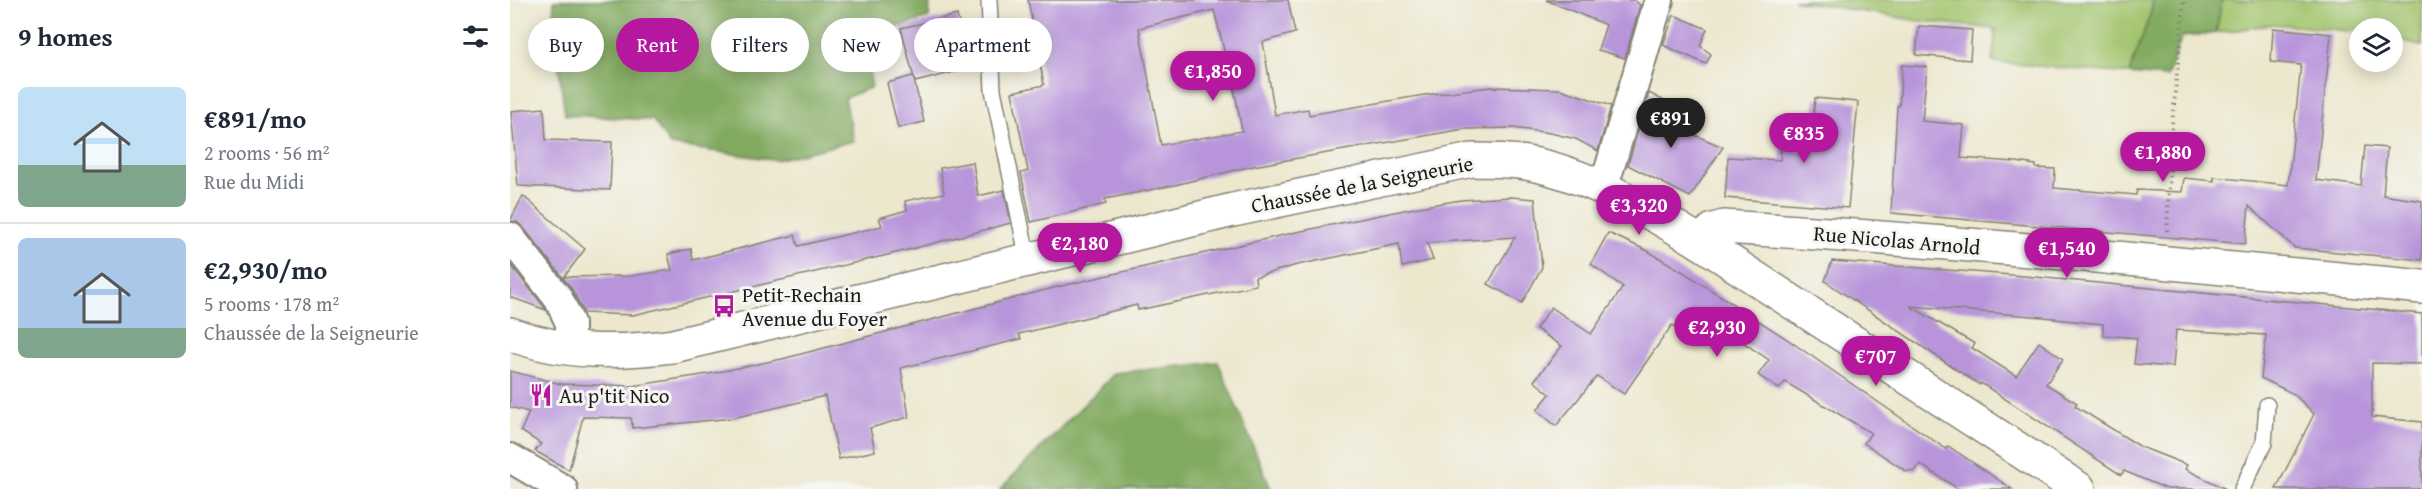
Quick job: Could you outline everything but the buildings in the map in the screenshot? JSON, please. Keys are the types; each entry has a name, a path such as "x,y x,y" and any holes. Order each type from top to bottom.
{"main road":[{"name":"Chaussée de la Seigneurie","path":"510,333 536,342 604,352 673,346 1233,210 1472,160 1508,160 1534,164 1561,172 1653,214 1700,242 2079,489"},
{"name":"Rue Nicolas Arnold","path":"1700,242 1713,230 1724,227 2165,262 2422,287"}],"street":[{"path":"1600,188 1609,170 1659,0"},
{"path":"510,237 558,298 570,323 570,348"},
{"path":"510,458 563,489"}],"lane":[{"path":"989,0 993,90 1028,260"},
{"path":"2242,489 2264,443 2267,405"}],"path":[{"path":"2165,262 2172,125 2184,0"}],"green space":[{"path":"554,0 930,0 929,18 914,18 914,22 902,26 902,18 821,18 821,72 869,72 872,87 845,98 854,141 776,160 670,145 653,120 565,115 559,72 604,72 604,18 553,18"},
{"path":"1793,0 2153,0 2129,74 1992,62 1996,29 1920,21"},
{"path":"2153,0 2222,0 2216,33 2182,37 2167,77 2129,74"},
{"path":"2222,0 2422,0 2422,46 2403,42 2403,18 2349,18 2349,31 2274,24 2216,33"},
{"path":"1218,362 1271,489 1000,489 1115,373"}],"place":[{"name":"Petit-Rechain Avenue du Foyer","path":"724,306"},
{"name":"Au p'tit Nico","path":"541,395"}]}
